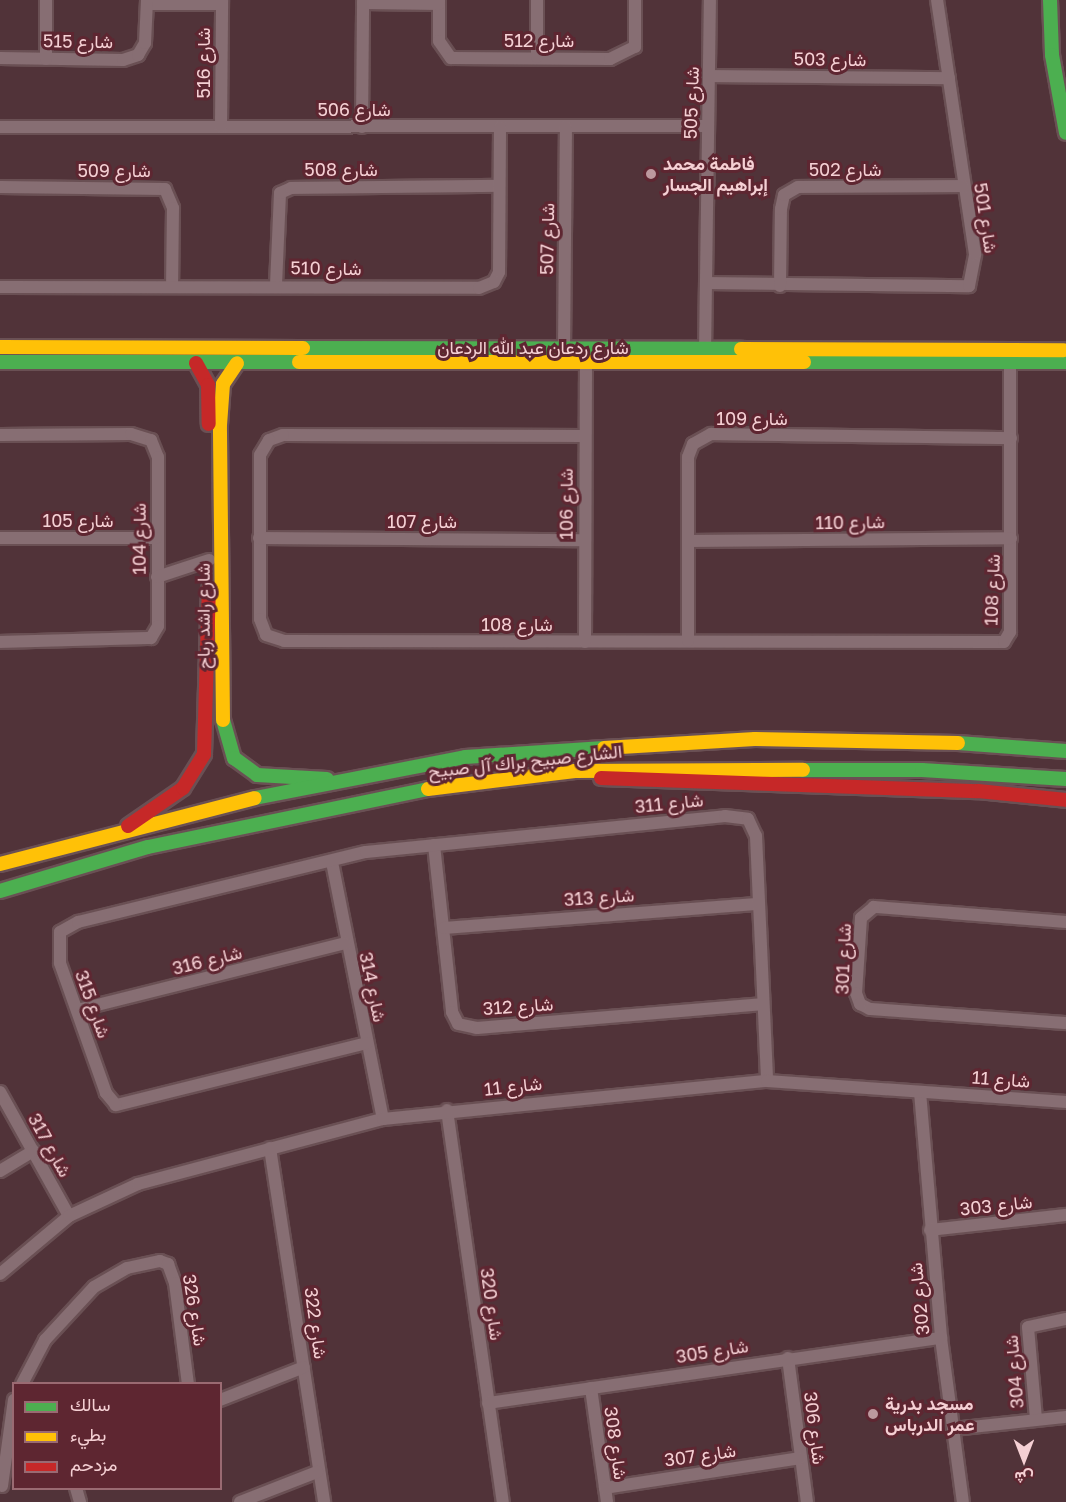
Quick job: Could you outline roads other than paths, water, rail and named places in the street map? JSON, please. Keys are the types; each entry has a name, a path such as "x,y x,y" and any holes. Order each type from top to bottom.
{"street":[{"path":"46,0 46,58"},
{"path":"537,0 537,57"},
{"name":"شارع 512","path":"363,2 439,2 440,41 451,58 628,54 634,47 635,0"},
{"name":"شارع 505","path":"705,352 708,126 711,76 710,0"},
{"name":"شارع 501","path":"706,283 780,286 969,286 975,254 963,186 937,0"},
{"name":"شارع 515","path":"0,58 138,55 145,44 147,2 222,2"},
{"name":"شارع 516","path":"221,127 222,2"},
{"path":"362,127 363,2"},
{"path":"1049,5 1066,133"},
{"name":"شارع 503","path":"711,76 949,78"},
{"name":"شارع 506","path":"0,127 708,126"},
{"name":"شارع 510","path":"0,287 276,285 479,288 494,282 499,272 500,127"},
{"name":"شارع 507","path":"564,351 566,127"},
{"name":"شارع 508","path":"276,285 280,193 291,188 498,186"},
{"name":"شارع 502","path":"780,286 781,209 784,195 798,187 963,186"},
{"name":"شارع 509","path":"0,187 165,189 173,208 172,285"},
{"name":"شارع ردعان عبد الله الردعان","path":"0,347 446,358 586,365 1066,350"},
{"name":"شارع ردعان عبد الله الردعان","path":"446,358 564,351 705,352 1010,364 1066,362"},
{"name":"شارع ردعان عبد الله الردعان","path":"0,362 237,363 362,357"},
{"name":"شارع راشد رباح","path":"196,363 215,392 225,742 234,758 257,775 341,781"},
{"name":"شارع راشد رباح","path":"128,826 183,788 204,754 215,392 237,363"},
{"name":"شارع 108","path":"585,436 272,438 260,456 260,619 266,635 284,641 1004,642 1010,632 1010,364"},
{"name":"شارع 106","path":"585,642 586,365"},
{"name":"شارع 109","path":"688,641 688,456 693,444 711,434 1011,438"},
{"name":"شارع 104","path":"0,435 131,435 151,440 158,457 156,538 158,626 152,638 0,642"},
{"name":"شارع 105","path":"0,538 156,538"},
{"name":"شارع 107","path":"260,538 584,540"},
{"name":"شارع 110","path":"689,541 1011,538"},
{"path":"157,577 209,560"},
{"name":"الشارع صبيح براك آل صبيح","path":"0,864 128,826 465,757 679,741 950,742 1066,752"},
{"path":"755,768 802,758 1066,772"},
{"name":"الشارع صبيح براك آل صبيح","path":"0,891 148,847 385,795 575,771 755,768 961,770 1066,779"},
{"path":"575,771 641,784 978,791 1066,801"},
{"name":"شارع 311","path":"332,862 434,845 725,816 748,819 756,836 756,904 767,1081"},
{"name":"شارع 312","path":"434,845 452,1012 458,1024 477,1028 761,1004"},
{"name":"شارع 314","path":"332,862 345,943 382,1119"},
{"name":"شارع 315","path":"332,862 78,922 60,932 60,963 106,1093 116,1105 367,1043"},
{"name":"شارع 313","path":"444,928 756,904"},
{"name":"شارع 301","path":"1066,922 874,907 861,918 856,993 860,1004 870,1009 1066,1023"},
{"name":"شارع 316","path":"77,1010 345,943"},
{"name":"شارع 11","path":"0,1274 69,1216 138,1184 382,1119 447,1110 767,1081 1066,1102"},
{"name":"شارع 317","path":"0,1092 69,1216"},
{"name":"شارع 302","path":"920,1092 941,1338 963,1502"},
{"name":"شارع 320","path":"447,1110 503,1502"},
{"name":"شارع 322","path":"270,1148 304,1367 316,1472 324,1502"},
{"path":"0,1171 33,1151"},
{"name":"شارع 303","path":"930,1230 1066,1215"},
{"name":"شارع 326","path":"23,1382 45,1340 94,1287 127,1268 160,1262 168,1264 175,1283 188,1382"},
{"name":"شارع 304","path":"1036,1419 1028,1327 1066,1319"},
{"name":"شارع 305","path":"489,1402 941,1338"},
{"name":"شارع 306","path":"788,1358 807,1502"},
{"path":"222,1399 304,1367"},
{"name":"شارع 308","path":"591,1388 607,1502"},
{"path":"953,1429 1066,1417"},
{"path":"5,1485 12,1419"},
{"name":"شارع 307","path":"605,1488 800,1458"},
{"path":"240,1502 316,1472"}],"place":[{"name":"فاطمة محمد إبراهيم الجسار","path":"651,174"},
{"name":"مسجد بدرية عمر الدرباس","path":"873,1414"}]}
